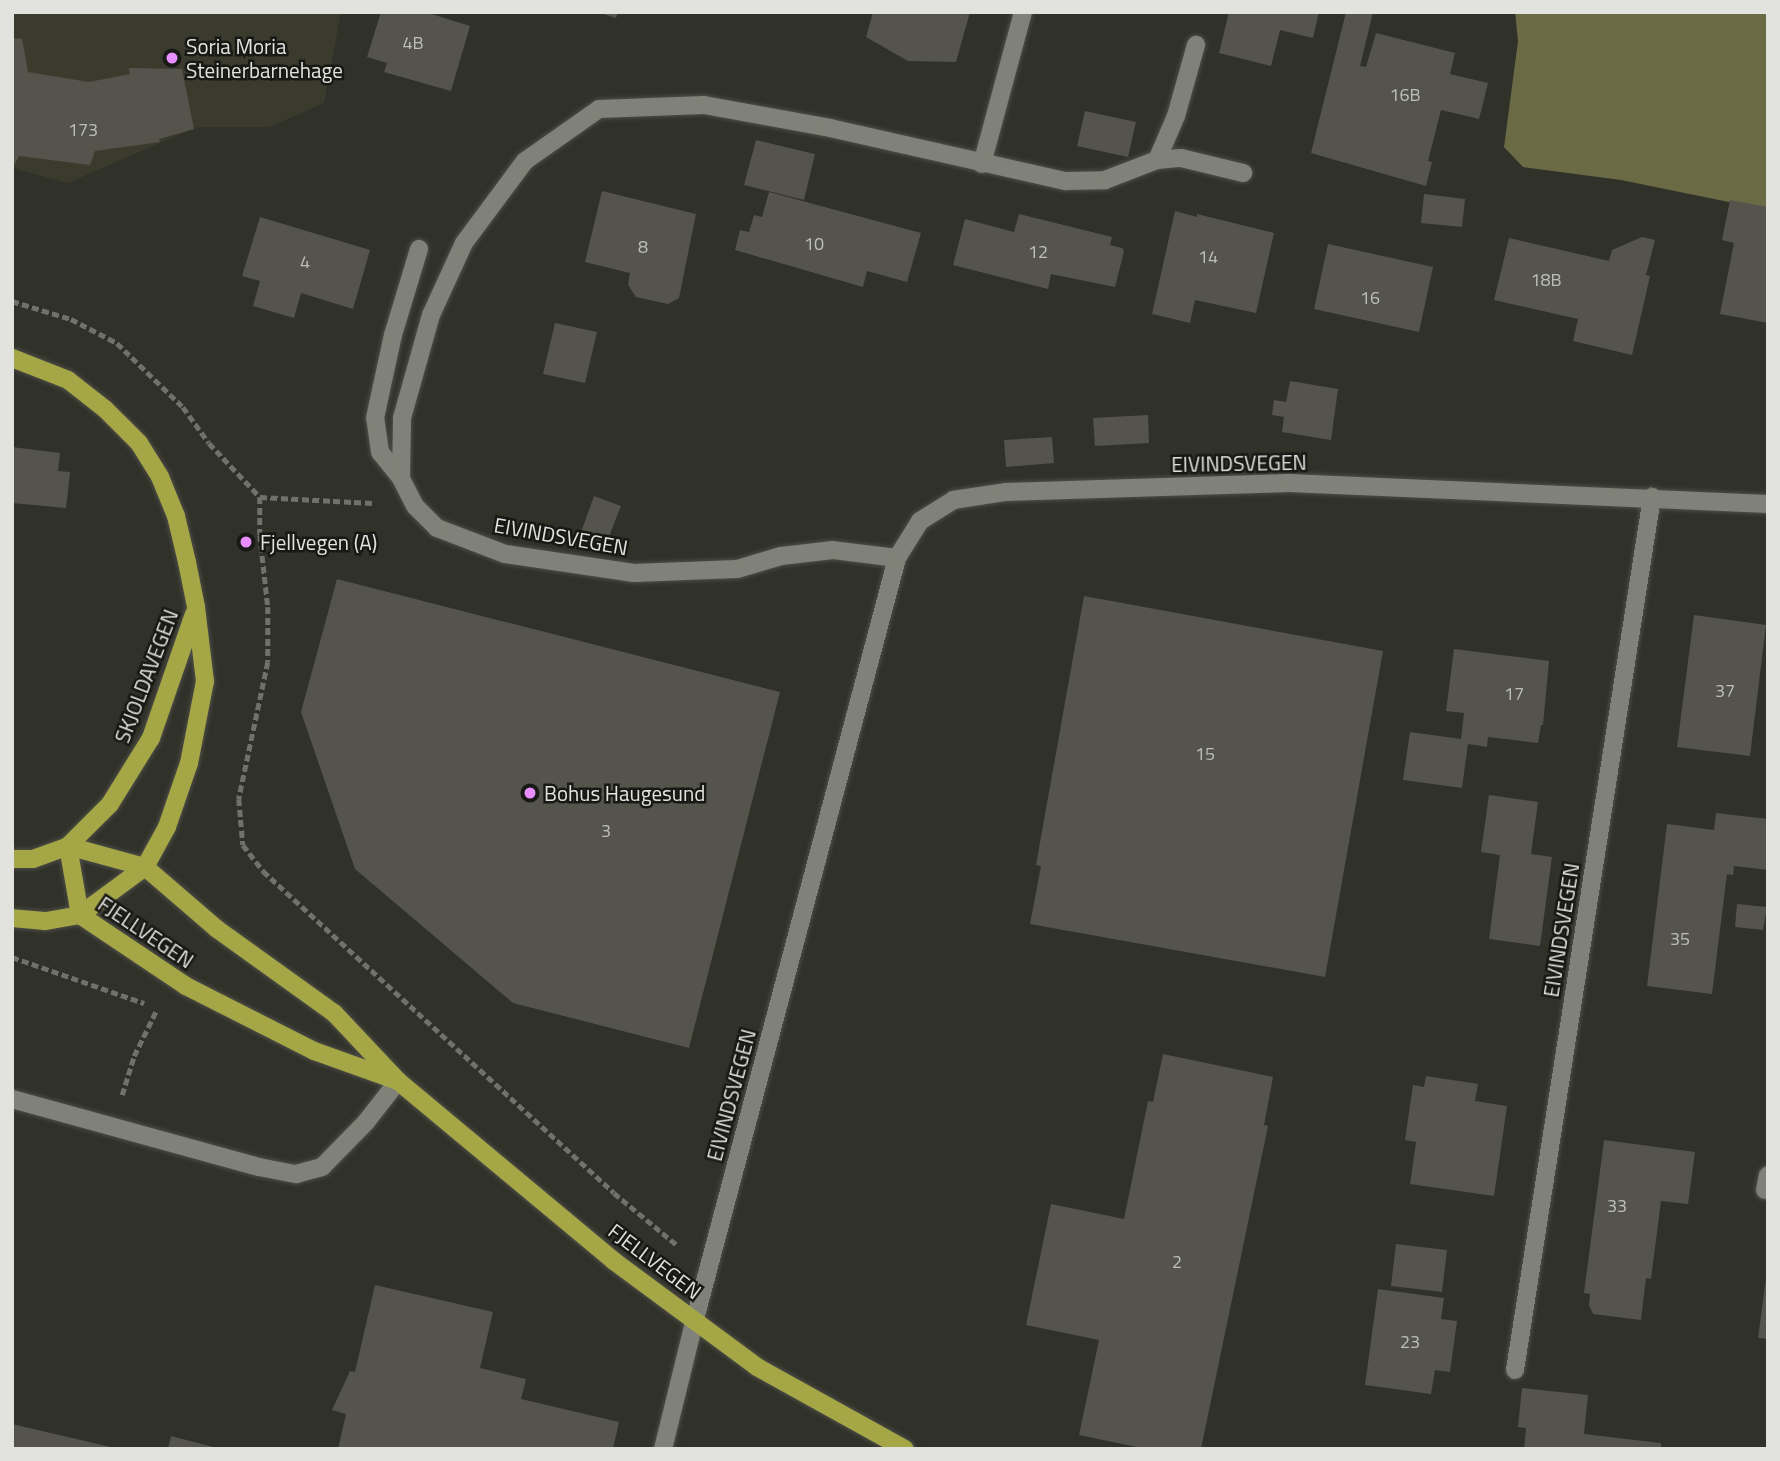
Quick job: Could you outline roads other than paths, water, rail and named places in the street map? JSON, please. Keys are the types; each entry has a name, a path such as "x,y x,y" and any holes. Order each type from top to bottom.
{"main road":[{"name":"SKJOLDAVEGEN","path":"12,358 68,380 106,409 139,443 160,477 176,516 197,607 205,681 189,763 167,827 145,867 80,915 46,921 12,918"},
{"name":"SKJOLDAVEGEN","path":"12,859 33,859 68,846 110,804 151,738 197,607"},
{"name":"FJELLVEGEN","path":"398,1081 314,1051 186,986 80,915 68,846 145,867 217,929 334,1013 398,1081 614,1261 757,1367 905,1449"}],"street":[{"path":"982,164 1023,12"},
{"path":"1157,160 1176,116 1196,45"},
{"name":"EIVINDSVEGEN","path":"897,558 833,550 781,556 737,569 634,573 505,554 437,528 415,506 401,478 402,418 431,315 464,243 525,161 599,109 704,105 830,128 1066,181 1105,180 1157,160 1181,158 1243,173"},
{"path":"401,478 380,452 375,418 393,335 419,249"},
{"name":"EIVINDSVEGEN","path":"663,1449 708,1269 897,558 920,521 953,500 1006,492 1289,483 1652,496 1768,504"},
{"name":"EIVINDSVEGEN","path":"1515,1370 1652,496"},
{"path":"12,1099 259,1167 296,1174 322,1167 366,1122 398,1081"}],"place":[{"name":"Soria Moria Steinerbarnehage","path":"172,58"},
{"name":"Fjellvegen (A)","path":"246,542"},
{"name":"Bohus Haugesund","path":"530,793"}]}
